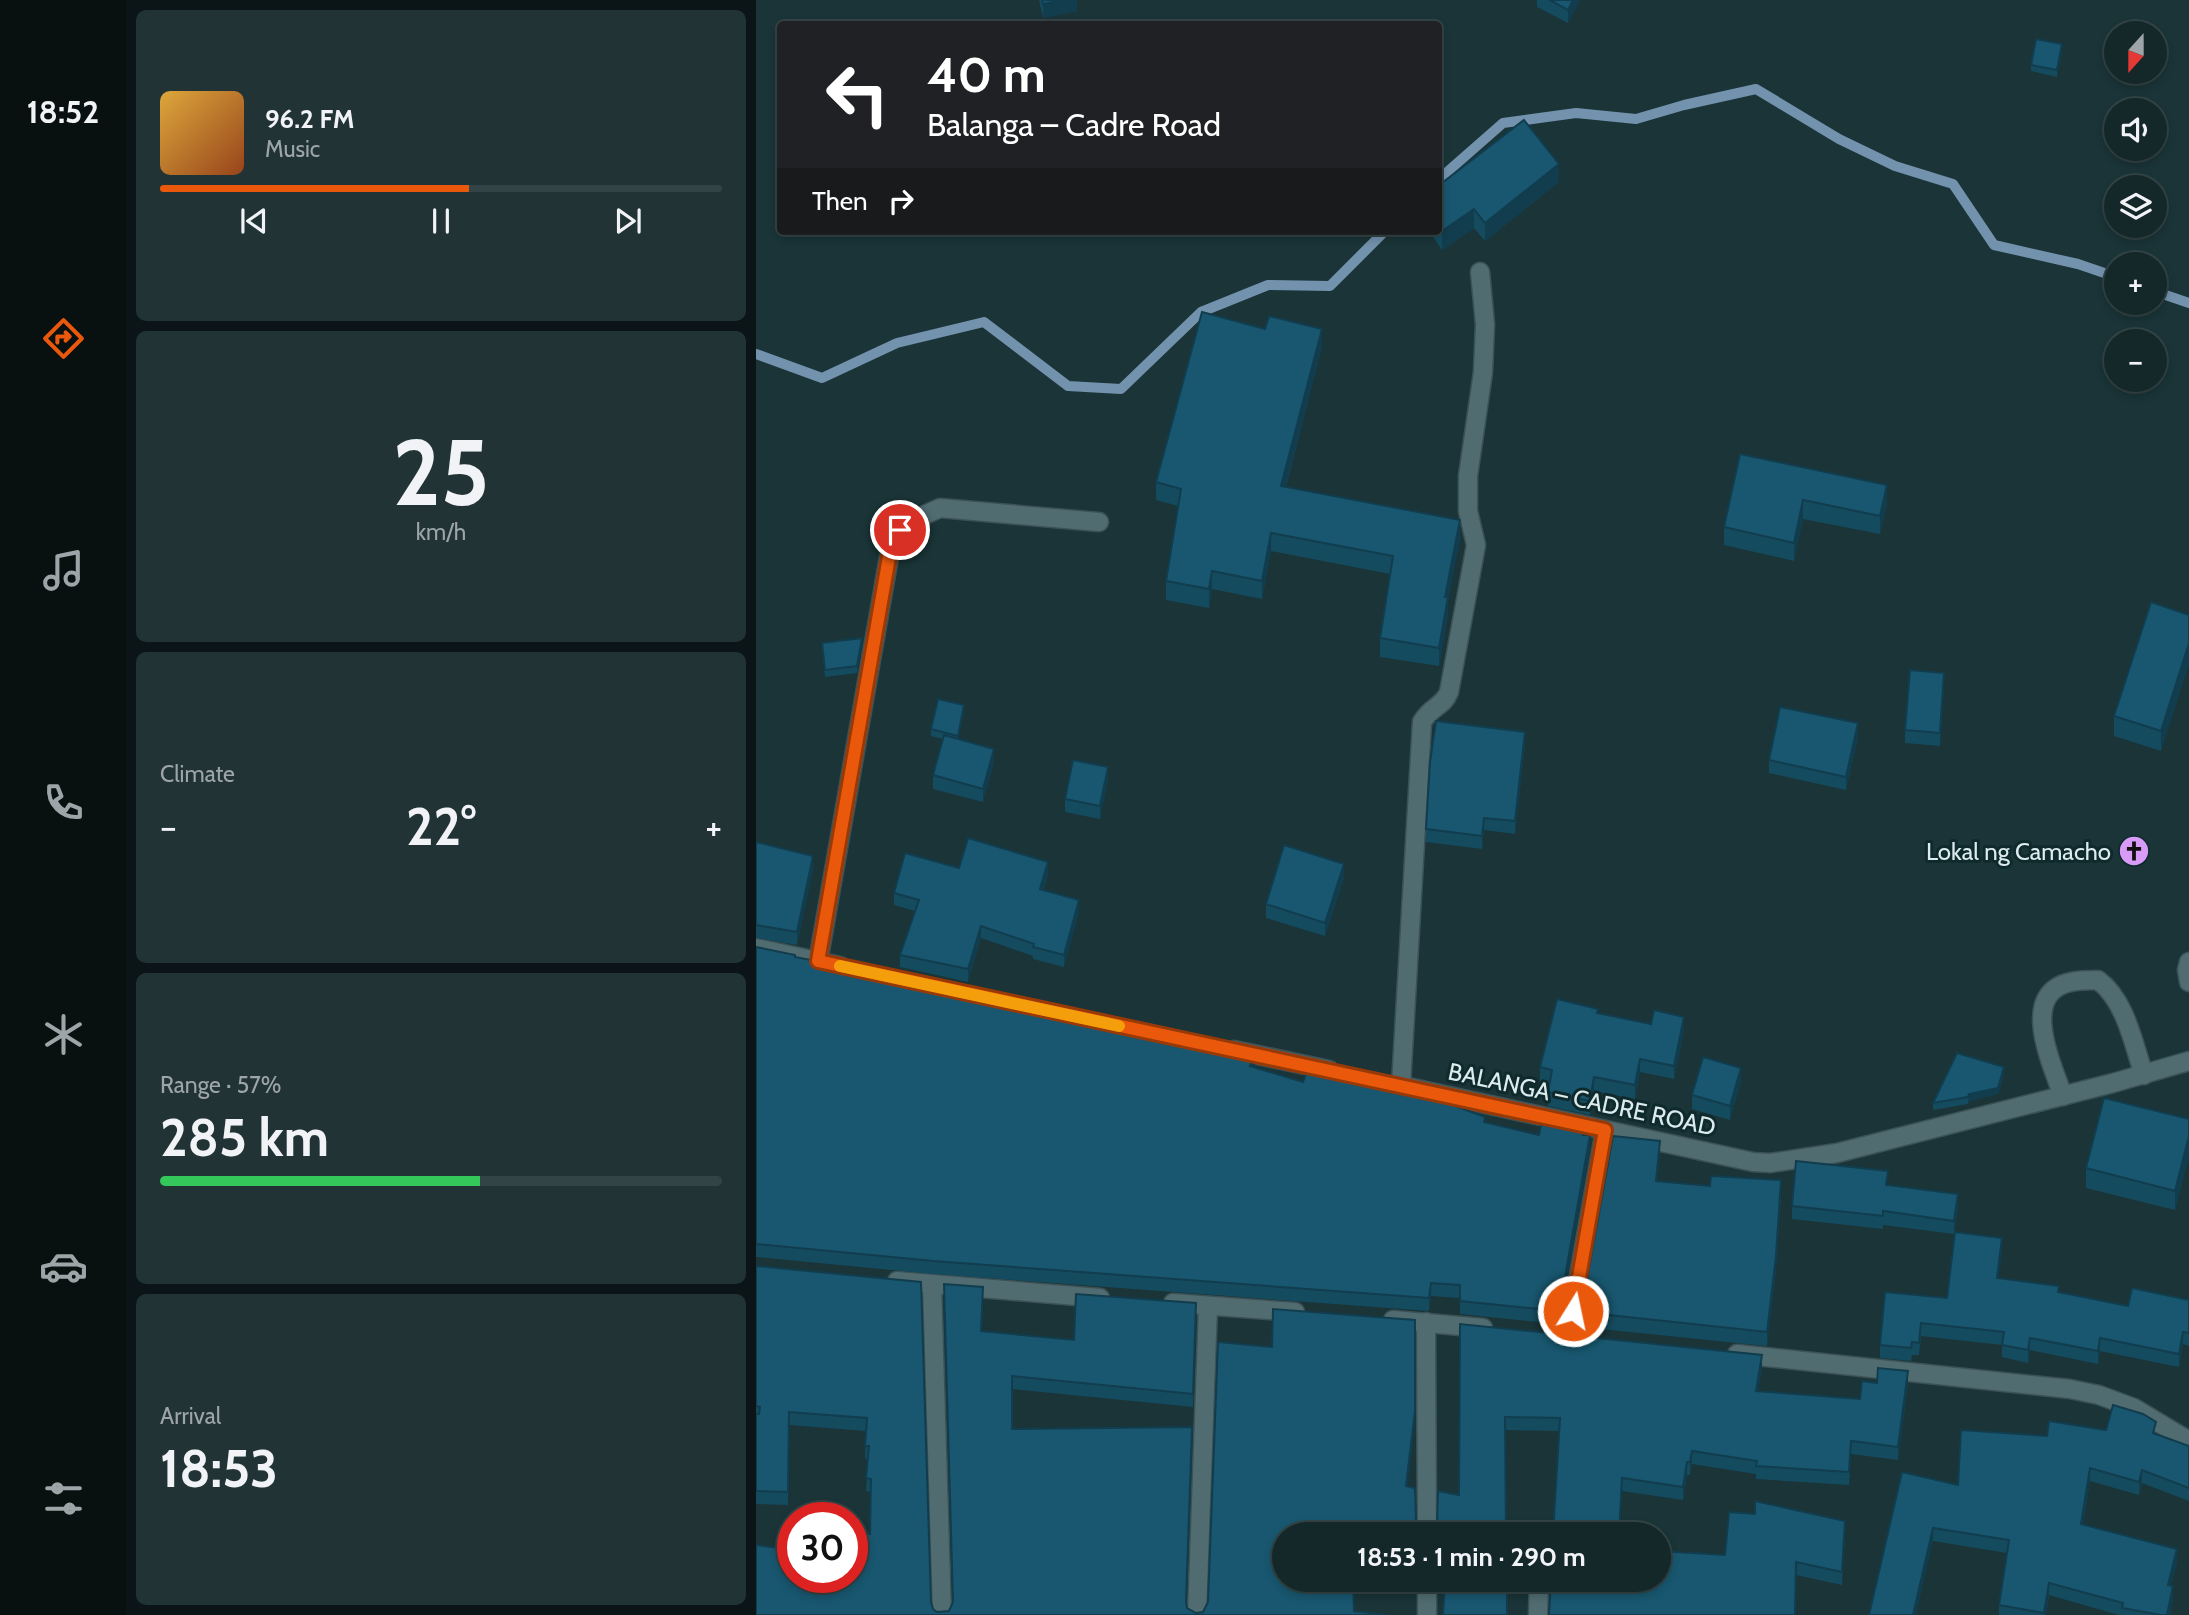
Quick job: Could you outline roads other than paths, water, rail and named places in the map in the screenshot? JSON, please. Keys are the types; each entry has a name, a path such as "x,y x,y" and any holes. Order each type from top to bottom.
{"street":[{"path":"1401,1085 1422,722 1428,712 1446,701 1449,692 1476,545 1468,511 1468,476 1483,372 1485,324 1480,272"},
{"path":"818,961 889,557 900,530 940,508 1099,522"},
{"path":"756,948 858,970"},
{"path":"2189,962 2186,970 2189,982"},
{"path":"2063,1096 2044,1040 2041,1009 2052,990 2069,982 2098,980 2110,989 2126,1021 2144,1075"},
{"path":"1211,1045 1346,1074"},
{"name":"BALANGA – CADRE ROAD","path":"1373,1079 1753,1162 1770,1163 1838,1153 2144,1075 2189,1061"},
{"path":"1569,1337 1605,1130"},
{"path":"878,1280 1111,1298"},
{"path":"932,1285 942,1615"},
{"path":"1153,1302 1317,1314"},
{"path":"1197,1615 1208,1306"},
{"path":"1372,1318 1504,1330"},
{"path":"1426,1322 1427,1522"},
{"path":"1718,1352 2070,1388 2134,1408 2189,1441"},
{"path":"1427,1592 1427,1615"},
{"path":"1538,1615 1539,1592"}],"waterway":[{"path":"1442,176 1503,123 1576,113 1636,119 1756,89 1839,139 1895,166 1953,184 1994,245 2078,264 2104,273"},
{"path":"756,354 822,378 897,343 984,322 1068,386 1121,389 1201,312 1268,285 1330,286 1381,235"},
{"path":"2167,295 2189,303"}],"place":[{"name":"Lokal ng Camacho","path":"2134,851"}]}
